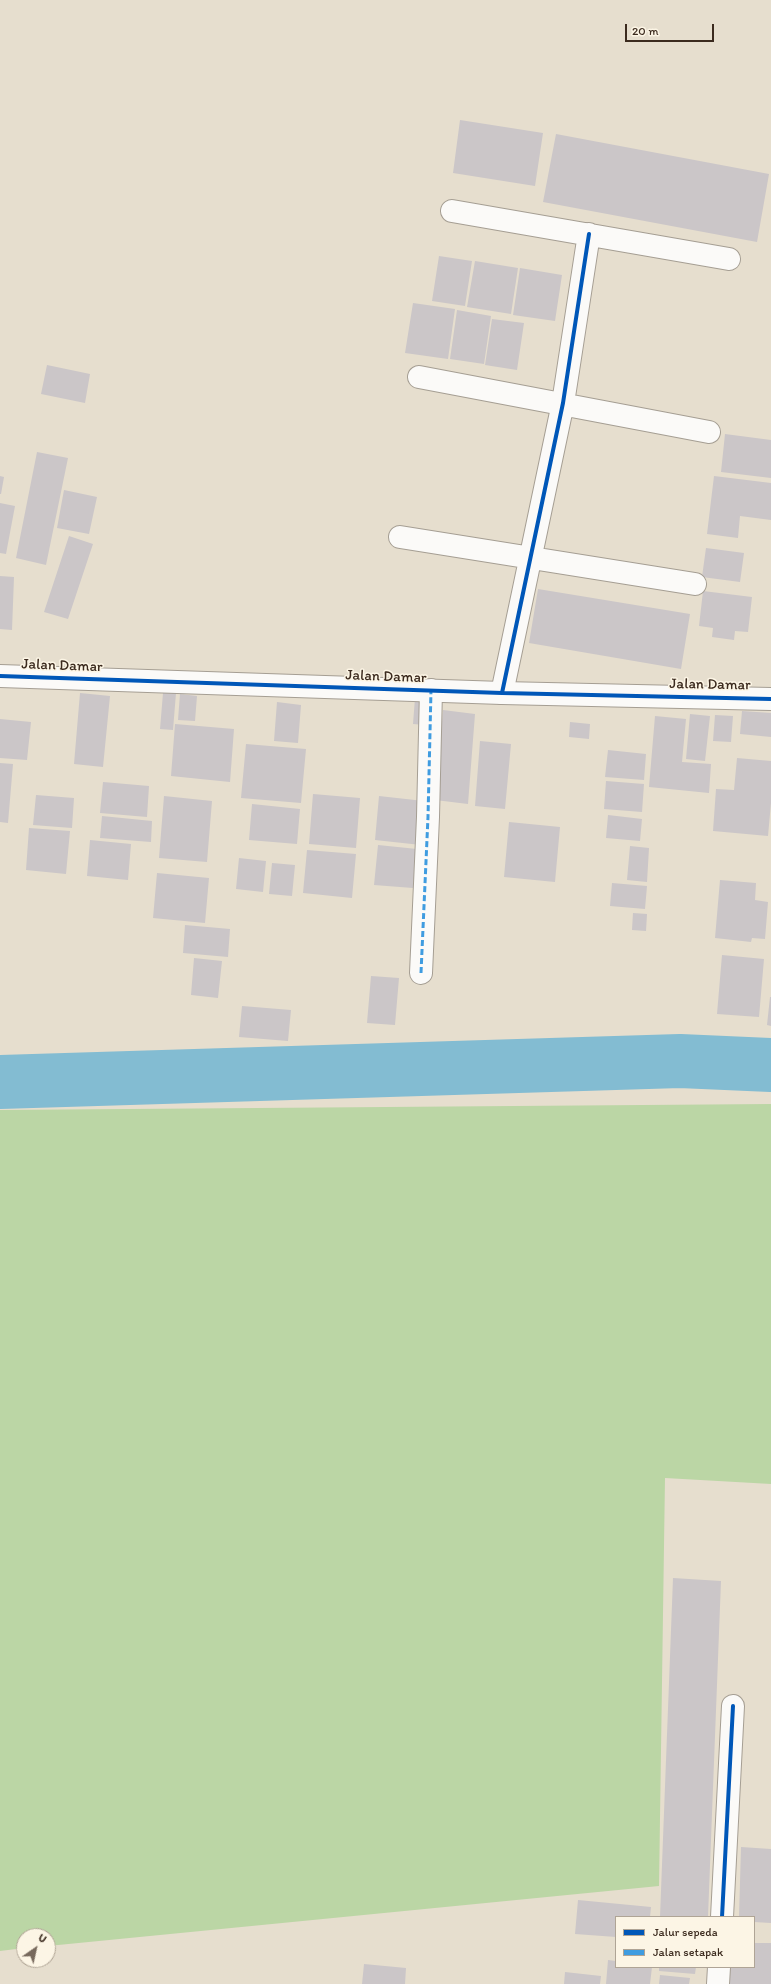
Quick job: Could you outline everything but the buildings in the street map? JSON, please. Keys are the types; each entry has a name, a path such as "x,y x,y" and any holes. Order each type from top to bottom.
{"street":[{"path":"452,211 729,259"},
{"path":"502,693 563,404 589,234"},
{"path":"419,377 708,432"},
{"path":"400,537 695,584"},
{"name":"Jalan Damar","path":"0,676 502,693 771,699"},
{"path":"421,973 428,817 431,690"},
{"path":"722,1916 733,1706"},
{"path":"718,1984 719,1968"}],"green space":[{"path":"771,1104 771,1484 665,1478 659,1886 56,1945 56,1928 16,1928 16,1949 0,1951 0,1110"}],"waterway":[{"path":"0,1082 680,1061 771,1065"}],"marked path":[{"path":"421,973 428,817 431,690"}],"cycle path":[{"path":"502,693 563,403 589,234"},
{"path":"0,676 502,693 771,699"},
{"path":"722,1916 733,1706"}]}
